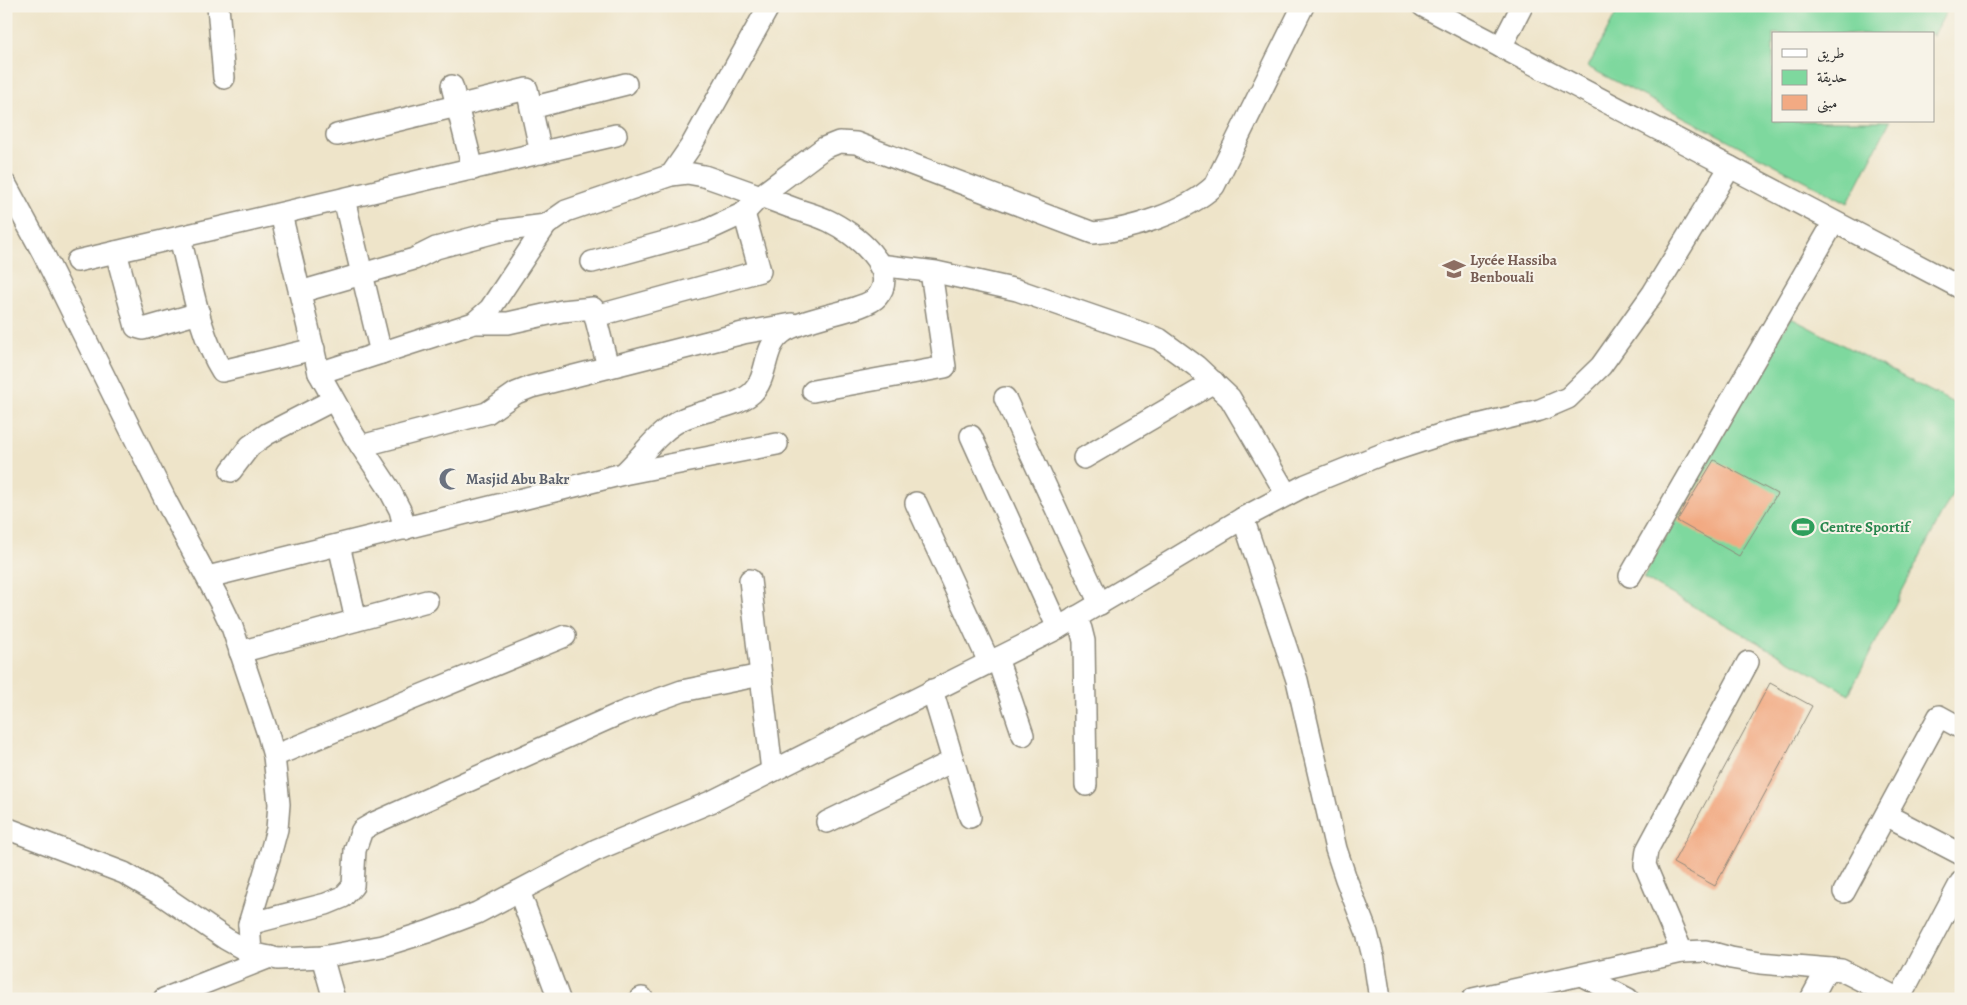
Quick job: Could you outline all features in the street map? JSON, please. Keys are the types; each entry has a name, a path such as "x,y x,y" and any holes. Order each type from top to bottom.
{"street":[{"path":"218,6 224,78"},
{"path":"671,174 691,146 769,6"},
{"path":"592,262 704,231 744,213 760,196 824,148 839,142 856,144 1093,232 1112,231 1139,225 1201,198 1214,186 1303,6"},
{"path":"1424,6 1834,222 1958,281"},
{"path":"1501,47 1522,6"},
{"path":"531,108 626,84"},
{"path":"337,135 455,96 527,89 541,153"},
{"path":"455,96 473,169"},
{"path":"76,261 616,135"},
{"path":"6,828 124,873 162,895 226,939 260,955 278,959 322,956 382,946 427,932 477,913 596,850 714,801 1067,622 1243,518 1306,485 1385,453 1449,432 1540,410 1568,398 1601,366 1627,330 1730,167"},
{"path":"361,446 486,413 516,393 531,386 743,333 807,321 862,305 876,299 883,287 883,273 863,244 830,222 704,176 687,173 671,174 566,211 546,225 490,309 474,323"},
{"path":"6,185 43,253 167,503 208,577 232,627 268,734 274,756 279,804 277,828 249,924 260,955"},
{"path":"344,199 381,354"},
{"path":"596,316 760,270 744,213"},
{"path":"281,214 319,374 361,446 388,487 400,510 405,529"},
{"path":"1630,576 1834,222"},
{"path":"300,292 414,259 436,248 499,231 546,225"},
{"path":"180,238 199,314 214,358 222,371 314,348"},
{"path":"116,252 136,327 143,329 199,314"},
{"path":"879,265 931,272 1017,290 1159,340 1196,366 1230,398 1288,495"},
{"path":"813,391 945,367 931,272"},
{"path":"319,374 474,323 508,322 562,311 593,308 608,367"},
{"path":"623,474 667,427 685,418 731,403 750,394 760,384 771,344 782,333 807,321"},
{"path":"1084,458 1214,382"},
{"path":"1005,398 1100,604"},
{"path":"231,471 250,446 267,434 333,400"},
{"path":"971,436 1067,622 1081,629 1084,641 1086,785"},
{"path":"208,577 623,474 777,444"},
{"path":"916,503 993,660 1023,735"},
{"path":"1243,518 1297,680 1336,848 1367,933 1374,960 1380,999"},
{"path":"339,545 356,620"},
{"path":"750,580 772,771"},
{"path":"240,652 427,601"},
{"path":"274,756 565,636"},
{"path":"1682,952 1645,865 1647,850 1748,662"},
{"path":"249,924 326,904 343,897 353,886 356,850 362,830 374,823 621,713 682,691 761,675"},
{"path":"932,690 970,817"},
{"path":"1844,892 1939,716 1961,728"},
{"path":"827,822 953,761"},
{"path":"1886,815 1961,854"},
{"path":"1473,999 1496,996 1682,952 1706,951 1730,958 1760,963 1841,970 1899,999 1961,882"},
{"path":"519,890 559,999"},
{"path":"164,999 260,955"},
{"path":"322,956 334,999"},
{"path":"1811,999 1825,973 1831,969"},
{"path":"1581,975 1628,999"}],"green space":[{"path":"1620,6 1949,6 1934,35 1934,32 1772,32 1772,122 1889,122 1848,203 1588,67"},
{"name":"Centre Sportif","path":"1791,318 1961,407 1961,477 1849,694 1643,578 1754,380 1763,375 1768,367 1764,361"}],"building":[{"path":"1714,460 1777,494 1739,556 1677,521"},
{"path":"1770,683 1812,706 1715,886 1673,863"}],"place":[{"name":"Lycée Hassiba Benbouali","path":"1454,269"},
{"name":"Masjid Abu Bakr","path":"450,479"},
{"name":"Centre Sportif","path":"1803,527"}]}
